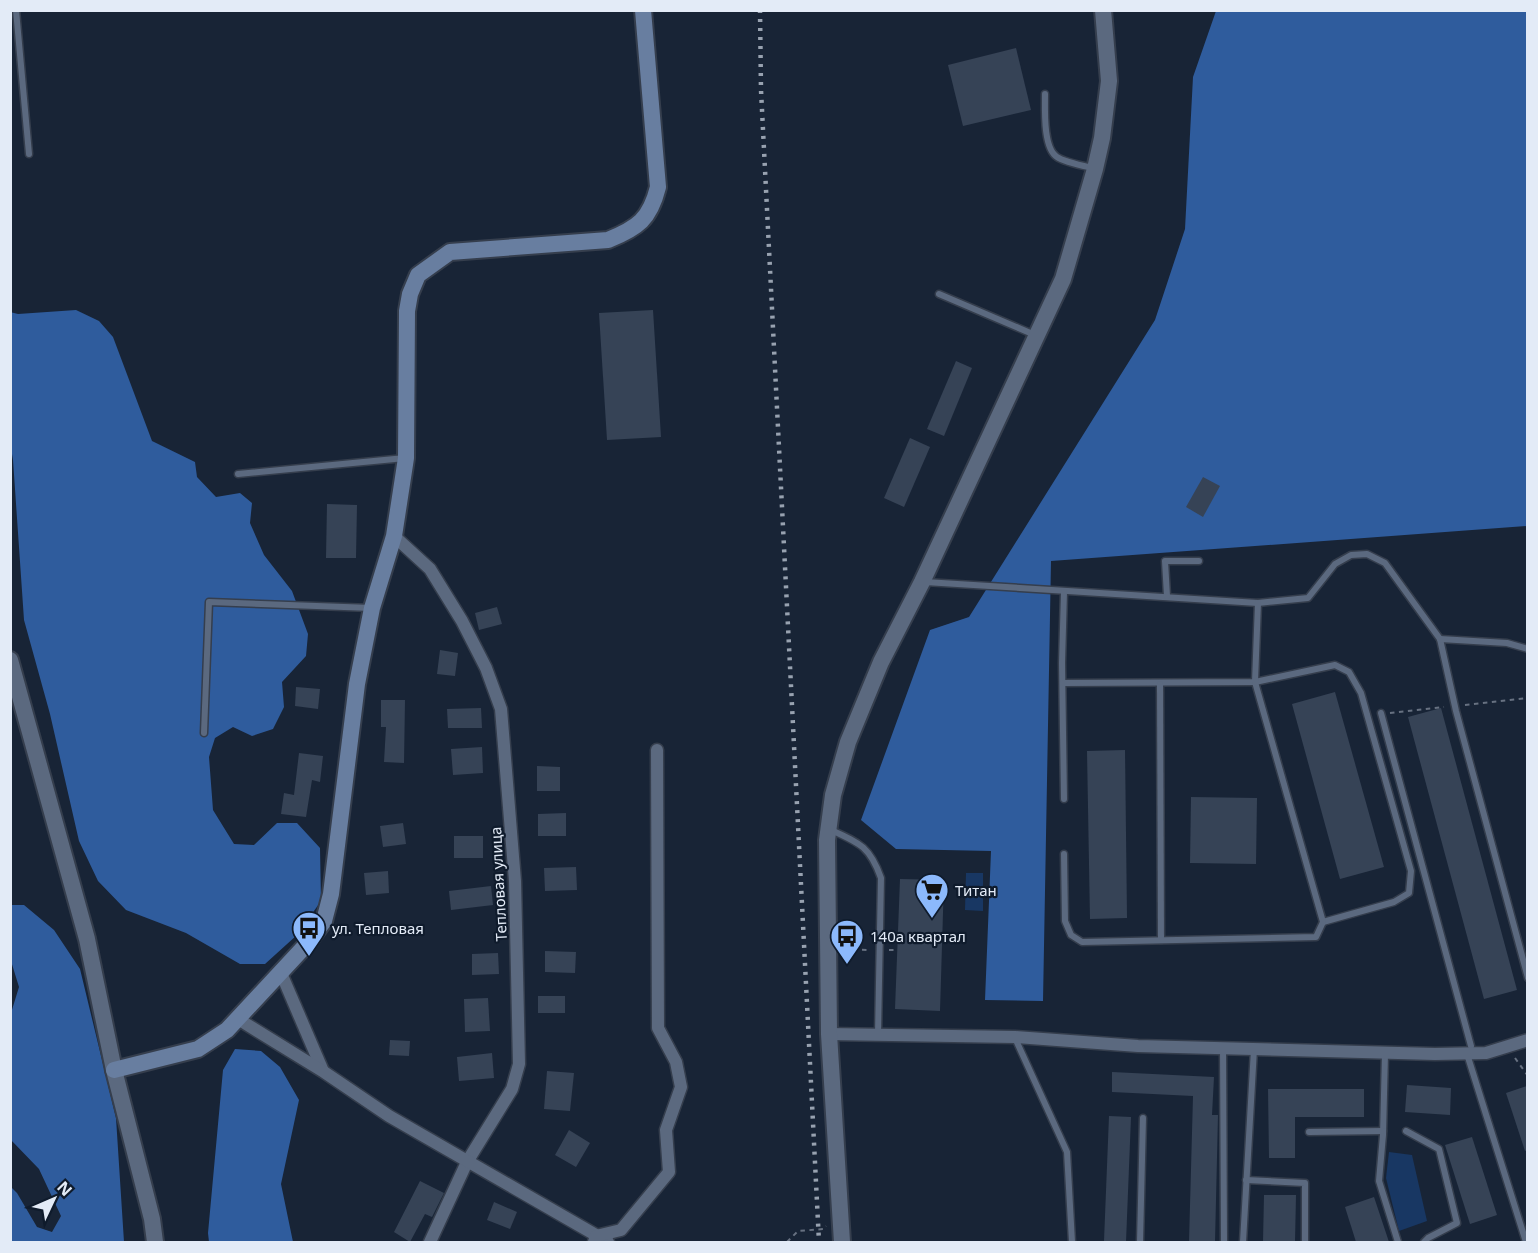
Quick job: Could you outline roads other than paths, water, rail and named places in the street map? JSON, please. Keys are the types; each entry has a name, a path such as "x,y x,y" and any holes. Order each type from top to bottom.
{"main road":[{"path":"114,1070 198,1049 220,1035 281,973 324,921 331,894 357,684 372,608 394,536 406,458 407,311 410,294 418,275 450,252 608,240 630,231 646,218 654,204 658,187 643,10"}],"street":[{"path":"842,1242 829,1034 827,840 833,795 848,742 880,662 922,582 1063,279 1102,138 1109,81 1103,10"},
{"name":"Тепловая улица","path":"394,536 430,569 462,621 486,668 501,709 514,881 519,1064 512,1089 467,1162 430,1242"},
{"path":"10,660 87,939 114,1070 152,1219 155,1242"},
{"path":"595,1239 621,1230 669,1172 666,1130 681,1087 676,1062 658,1028 657,750"},
{"path":"281,973 324,1072"},
{"path":"238,1019 324,1072 389,1116 595,1239 608,1242"},
{"path":"829,1034 1015,1037 1138,1046 1385,1054 1500,1050 1527,1040"}],"lane":[{"path":"16,10 29,154"},
{"path":"1045,94 1046,130 1050,148 1057,157 1095,169"},
{"path":"939,294 1036,336"},
{"path":"238,474 406,458"},
{"path":"922,582 1258,603 1308,598 1335,564 1351,555 1367,554 1385,563 1440,639 1456,711 1527,978"},
{"path":"1167,596 1165,561 1199,561"},
{"path":"1064,592 1062,663 1064,799"},
{"path":"204,733 209,602 372,608"},
{"path":"1064,854 1065,921 1071,935 1082,942 1316,937 1323,922 1255,682 1258,603"},
{"path":"1440,639 1507,643 1527,649"},
{"path":"1063,683 1255,682 1335,664 1349,672 1361,693 1411,871 1409,893 1394,902 1323,922"},
{"path":"1160,684 1161,940"},
{"path":"1381,713 1469,1050 1526,1242"},
{"path":"828,829 856,841 875,859 881,878 878,1035"},
{"path":"1015,1037 1067,1152 1072,1242"},
{"path":"1223,1048 1224,1242"},
{"path":"1243,1242 1254,1049"},
{"path":"1385,1054 1379,1181 1398,1242"},
{"path":"1140,1242 1143,1118"},
{"path":"1309,1132 1383,1131"},
{"path":"1406,1131 1439,1149 1457,1222 1424,1242"},
{"path":"1246,1180 1305,1182 1305,1242"}],"railway":[{"path":"760,10 761,90 819,1242"}],"place":[{"name":"Титан","path":"932,919"},
{"name":"ул. Тепловая","path":"309,957"},
{"name":"140а квартал","path":"847,965"}]}
